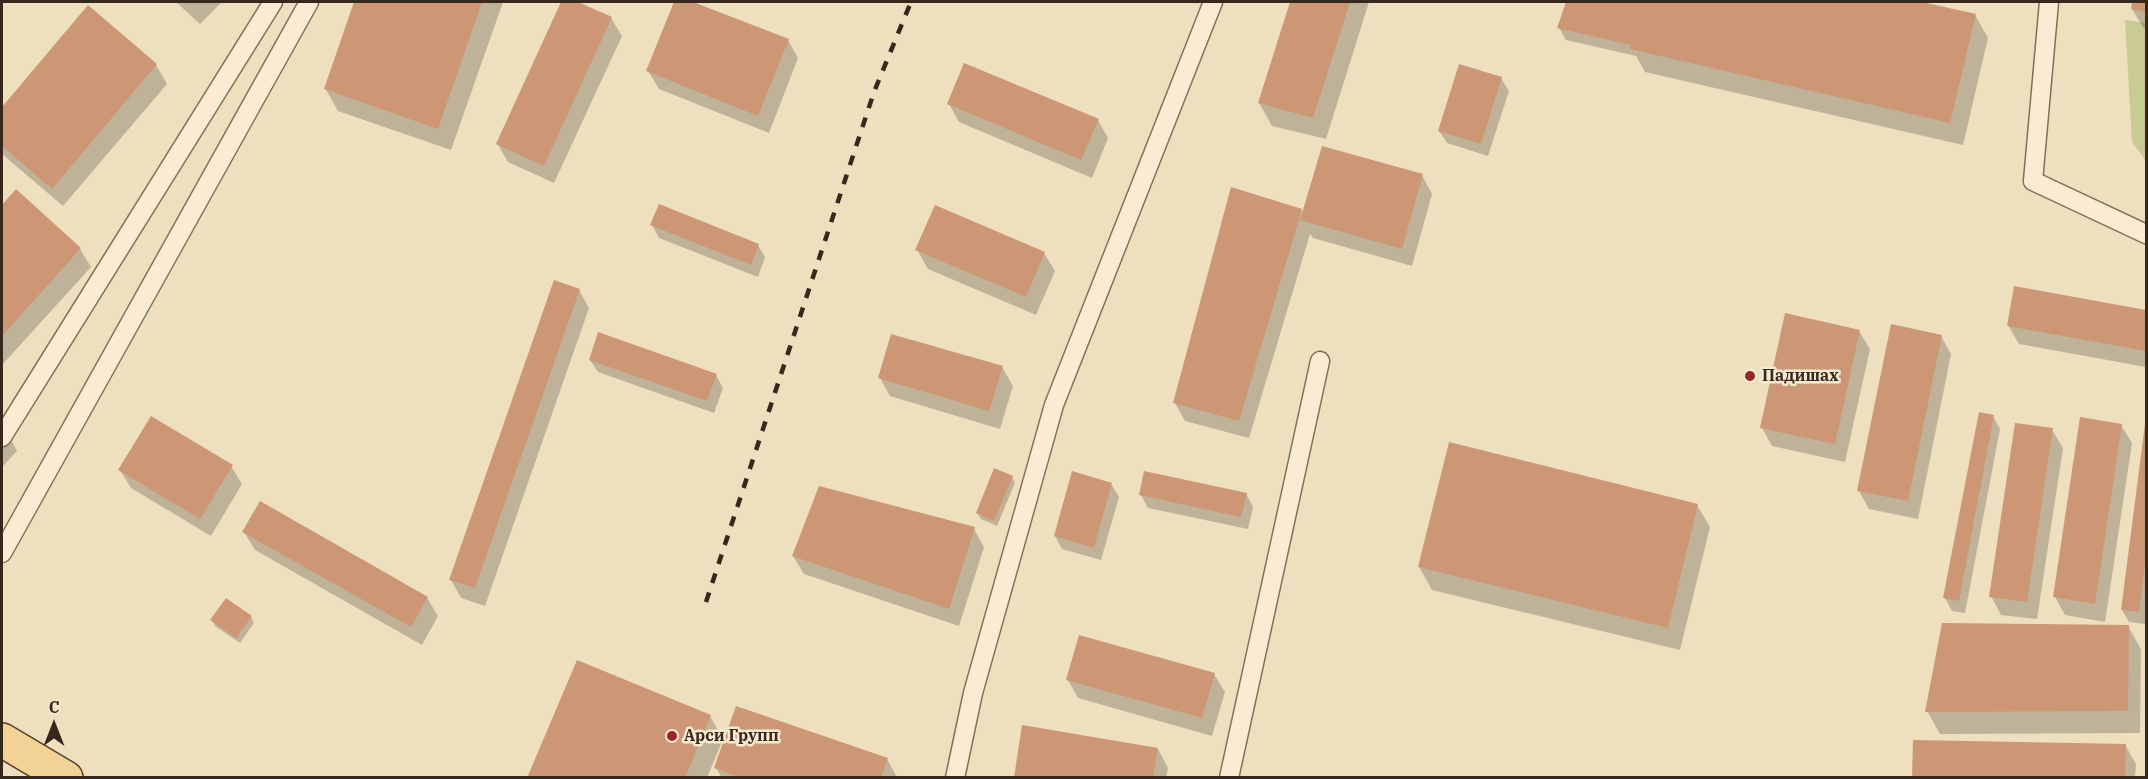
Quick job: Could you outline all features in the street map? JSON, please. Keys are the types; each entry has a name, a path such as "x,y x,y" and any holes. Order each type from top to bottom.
{"main road":[{"path":"2,742 66,777"}],"lane":[{"path":"2,437 273,2"},
{"path":"2,553 309,2"},
{"path":"955,777 973,693 1054,405 1213,2"},
{"path":"2049,2 2033,181 2146,234"},
{"path":"1229,777 1320,361"}],"green space":[{"path":"2125,20 2146,23 2146,161 2132,142"}],"building":[{"path":"354,2 482,2 438,129 324,89"},
{"path":"561,2 578,2 612,17 544,166 496,144"},
{"path":"674,2 693,2 789,39 758,116 646,71"},
{"path":"1290,2 1350,2 1313,118 1258,103"},
{"path":"1566,2 1922,2 1976,14 1950,123 1630,49 1631,45 1557,28"},
{"path":"2132,2 2146,2 2146,12 2131,9"},
{"path":"88,5 157,64 52,189 2,146 2,107"},
{"path":"964,63 1099,119 1081,160 947,104"},
{"path":"1459,64 1502,77 1481,144 1438,131"},
{"path":"1322,146 1423,174 1402,249 1300,220"},
{"path":"1231,187 1302,209 1239,421 1173,403"},
{"path":"16,189 81,248 2,336 2,205"},
{"path":"659,204 759,244 751,265 650,225"},
{"path":"935,205 1045,252 1026,297 915,250"},
{"path":"554,280 580,289 475,588 449,580"},
{"path":"2014,286 2146,310 2146,351 2007,326"},
{"path":"1785,313 1860,330 1835,444 1760,428"},
{"path":"1891,324 1942,335 1908,501 1857,491"},
{"path":"598,332 717,374 707,401 589,360"},
{"path":"891,334 1003,366 989,411 878,378"},
{"path":"1979,412 1994,415 1959,601 1943,598"},
{"path":"151,416 233,465 200,519 118,470"},
{"path":"2080,417 2122,424 2095,604 2053,597"},
{"path":"2015,423 2053,428 2027,602 1989,597"},
{"path":"2145,424 2146,554 2139,612 2121,610"},
{"path":"1449,442 1698,504 1668,628 1418,567"},
{"path":"994,468 1013,476 994,521 976,513"},
{"path":"1072,471 1112,483 1094,548 1054,536"},
{"path":"1144,471 1247,493 1241,517 1139,495"},
{"path":"819,486 975,527 949,609 792,556"},
{"path":"260,501 428,597 411,627 242,532"},
{"path":"226,598 252,616 236,638 210,620"},
{"path":"1942,623 2129,625 2128,711 1925,712"},
{"path":"1079,635 1215,673 1202,718 1066,680"},
{"path":"577,660 711,715 685,778 527,778"},
{"path":"736,706 888,758 881,778 742,778 714,768"},
{"path":"1022,725 1158,748 1153,778 1014,778"},
{"path":"1913,740 2126,744 2125,778 1912,778"}],"railway":[{"path":"706,602 874,92 911,2"}],"place":[{"name":"Падишах","path":"1750,376"},
{"name":"Арси Групп","path":"672,736"}]}
